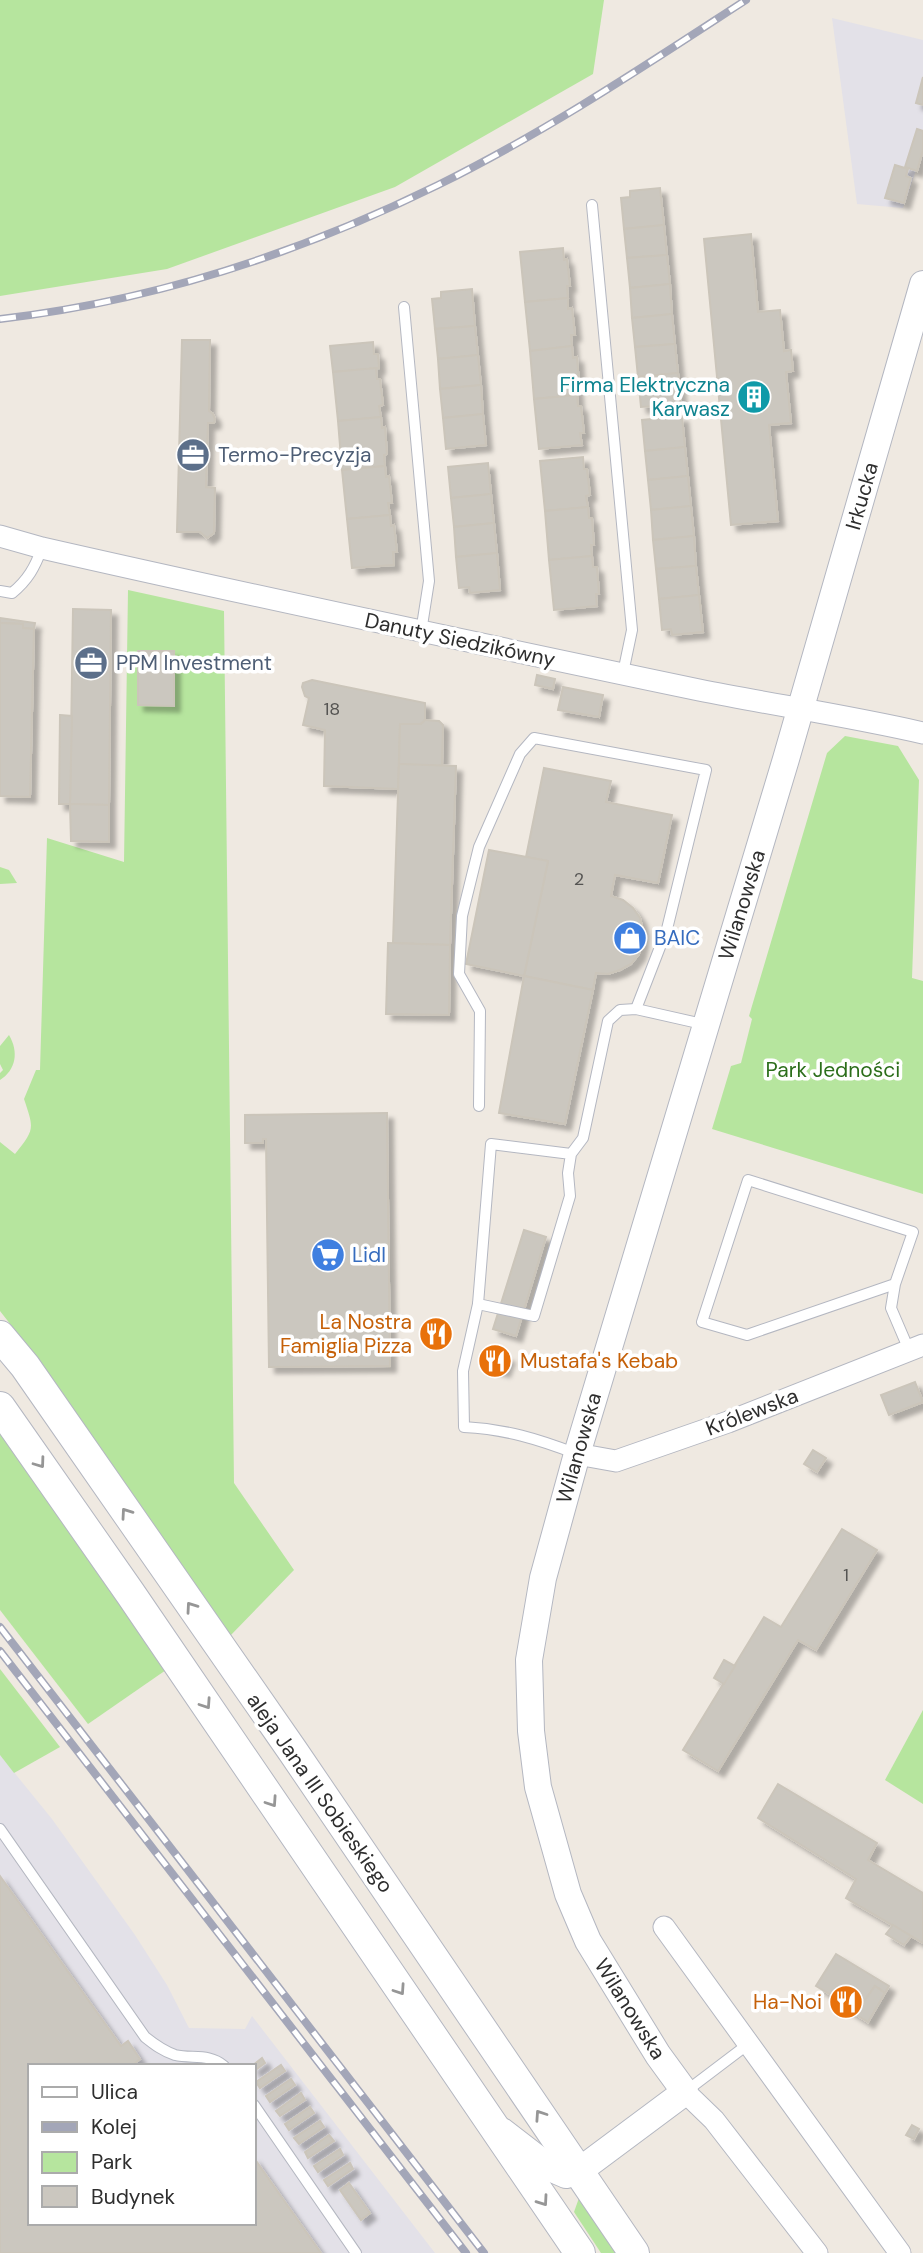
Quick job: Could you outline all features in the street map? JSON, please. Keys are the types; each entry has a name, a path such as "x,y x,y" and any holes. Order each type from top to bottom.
{"main road":[{"name":"aleja Jana III Sobieskiego","path":"0,1336 24,1366 292,1750 634,2253"},
{"name":"aleja Jana III Sobieskiego","path":"0,1407 116,1571 580,2253"}],"street":[{"name":"Irkucka","path":"800,709 923,284"},
{"name":"Danuty Siedzikówny","path":"0,536 42,548 421,632 923,733"},
{"name":"Wilanowska","path":"800,709 577,1454 543,1578 530,1660 531,1731 538,1787 568,1894 588,1941 658,2055 685,2092 714,2120 817,2253"},
{"name":"Królewska","path":"577,1454 615,1461 728,1422 916,1347"},
{"path":"664,1927 900,2253"},
{"path":"492,2124 550,2168 566,2175 579,2171 685,2092"}],"lane":[{"path":"592,205 632,630 623,673"},
{"path":"404,307 429,580 421,632"},
{"path":"0,591 12,593 24,583 35,568 42,548"},
{"path":"479,1106 480,1011 459,974 462,916 479,847 520,754 534,738 706,770 667,929 636,1009"},
{"path":"478,1304 534,1316 570,1196 568,1173 571,1154 583,1138 608,1021 620,1010 636,1009 707,1026"},
{"path":"571,1154 491,1144 478,1304 463,1371 464,1427 507,1432 577,1454"},
{"path":"895,1284 747,1335 702,1322 748,1180 913,1232 895,1284 891,1308 916,1347"},
{"path":"0,1829 145,2037 160,2049 177,2056 199,2055 218,2060 222,2064"},
{"path":"685,2092 747,2045"},
{"path":"256,2108 356,2253"}],"shaded area":[{"path":"832,18 923,40 923,150 903,208 857,204"},
{"path":"0,1755 52,1819 135,1935 167,1985 189,2028 245,2029 252,2016 435,2253 0,2253"}],"green space":[{"path":"0,0 604,0 593,74 395,187 167,269 0,296"},
{"path":"128,590 224,611 234,1483 294,1570 230,1636 46,1370 0,1311 0,1142 15,1154 29,1134 31,1123 24,1099 36,1070 40,1070 47,838 124,862"},
{"name":"Park Jedności","path":"845,736 898,746 919,780 912,978 923,981 923,1194 712,1129 731,1066 741,1063 752,1019 749,1016 827,753"},
{"path":"0,867 9,870 17,883 0,884"},
{"path":"9,1035 15,1054 13,1066 0,1080 3,1070 0,1064 0,1046"},
{"path":"0,1428 166,1670 88,1724 0,1610"},
{"path":"0,1669 60,1747 14,1773 0,1755"},
{"path":"923,1710 923,1804 885,1780"},
{"path":"579,2198 619,2253 601,2253 574,2212"}],"building":[{"path":"923,77 923,105 916,103"},
{"path":"917,129 923,131 923,150 917,171 905,167"},
{"path":"895,165 908,169 906,176 911,178 904,203 885,198"},
{"path":"660,188 664,225 624,229 621,198 630,197 630,191"},
{"path":"664,225 667,255 627,258 624,229"},
{"name":"Firma Elektryczna Karwasz","path":"751,234 758,312 780,310 784,351 791,350 793,371 786,372 791,423 769,425 778,521 731,525 704,239"},
{"path":"563,248 570,286 567,286 568,298 525,302 520,252"},
{"path":"667,255 670,284 630,288 627,258"},
{"path":"670,284 672,314 632,318 630,288"},
{"path":"472,289 475,326 435,329 432,299 441,298 441,292"},
{"path":"568,298 575,335 571,335 572,346 530,351 525,302"},
{"path":"672,314 675,344 635,347 632,318"},
{"path":"475,326 478,355 438,359 435,329"},
{"name":"Termo-Precyzja","path":"182,340 210,340 209,411 215,419 214,423 208,423 206,487 215,488 214,533 207,538 200,532 177,532"},
{"path":"373,342 374,354 378,354 379,368 333,372 330,346"},
{"path":"675,344 678,373 638,377 635,347"},
{"path":"572,346 573,358 577,357 577,395 534,399 530,351"},
{"path":"478,355 481,385 440,389 438,359"},
{"path":"376,368 383,405 379,406 381,417 338,421 333,372"},
{"path":"678,373 681,404 641,407 638,377"},
{"path":"481,385 483,414 443,418 440,389"},
{"path":"577,395 584,433 580,433 582,445 539,449 534,399"},
{"path":"483,414 486,445 446,449 443,418"},
{"path":"682,416 685,447 645,451 642,420"},
{"path":"381,417 382,428 385,427 385,466 342,470 338,421"},
{"path":"685,447 688,476 648,480 645,451"},
{"path":"583,457 590,495 586,496 588,507 545,511 540,461"},
{"path":"488,463 491,494 451,498 448,467"},
{"path":"385,466 392,503 388,503 390,515 347,519 342,470"},
{"path":"688,476 691,506 651,510 648,480"},
{"path":"491,494 494,523 454,527 451,498"},
{"path":"691,506 694,536 653,540 651,510"},
{"path":"588,507 589,518 592,518 592,556 549,560 545,511"},
{"path":"390,515 397,552 393,552 394,565 352,568 347,519"},
{"path":"494,523 497,553 456,557 454,527"},
{"path":"694,536 696,566 656,569 653,540"},
{"path":"497,553 500,590 470,593 469,587 459,588 456,557"},
{"path":"592,556 593,567 597,567 597,606 554,610 549,560"},
{"path":"696,566 699,595 659,599 656,569"},
{"path":"699,595 703,632 672,635 671,629 662,630 659,599"},
{"name":"PPM Investment","path":"73,609 111,610 109,805 70,804"},
{"path":"0,618 35,623 34,629 23,628 23,624 0,623"},
{"path":"0,623 23,624 23,628 34,629 30,797 0,796"},
{"path":"138,651 174,651 174,706 138,705"},
{"path":"537,675 555,679 553,689 535,685"},
{"path":"312,680 425,703 425,720 421,724 400,724 398,789 324,786 325,730 303,725 309,698 305,696 302,687 303,683"},
{"path":"563,687 603,695 599,717 558,710"},
{"path":"60,715 72,716 70,804 59,804"},
{"path":"425,720 439,721 443,725 442,766 399,764 400,724 421,724"},
{"path":"399,764 456,766 450,945 393,943"},
{"path":"544,768 611,781 606,802 672,815 658,883 615,875 611,896 623,900 640,918 642,942 639,954 631,964 608,974 596,973 593,990 524,976 548,861 526,857"},
{"path":"70,804 109,805 109,842 71,841"},
{"path":"489,850 548,861 524,976 466,964"},
{"path":"388,943 450,945 449,1015 386,1014"},
{"path":"524,976 593,990 565,1124 499,1113"},
{"name":"Lidl","path":"387,1113 390,1366 269,1367 266,1139 263,1139 263,1143 245,1143 245,1115"},
{"path":"524,1230 546,1237 516,1336 493,1329"},
{"name":"Mustafa's Kebab","path":"486,1350 509,1357 504,1371 482,1365"},
{"path":"915,1382 923,1402 889,1415 881,1395"},
{"path":"813,1450 826,1458 817,1472 804,1464"},
{"path":"842,1529 877,1550 816,1650 798,1640 718,1771 683,1750 764,1617 781,1627"},
{"path":"724,1660 735,1666 724,1684 714,1678"},
{"path":"778,1784 877,1843 868,1860 923,1893 923,1943 846,1898 856,1879 758,1818"},
{"path":"0,1876 121,2046 128,2041 140,2059 134,2064 28,2064 28,2225 256,2225 256,2161 321,2253 0,2253"},
{"path":"893,1925 911,1936 904,1945 886,1934"},
{"path":"836,1954 889,1986 885,1993 875,1986 863,2003 837,1988 833,1996 816,1986"},
{"path":"875,1986 885,1993 868,2022 831,1999 837,1988 863,2003"},
{"path":"262,2058 265,2063 256,2070 254,2064"},
{"path":"281,2065 285,2071 260,2088 256,2082"},
{"path":"291,2079 295,2085 270,2102 266,2096"},
{"path":"301,2093 305,2100 280,2116 276,2111"},
{"path":"310,2107 314,2113 289,2130 285,2124"},
{"path":"320,2121 324,2127 299,2144 294,2138"},
{"path":"912,2125 919,2129 914,2139 906,2135"},
{"path":"329,2135 334,2141 308,2158 305,2152"},
{"path":"340,2149 343,2155 318,2172 314,2166"},
{"path":"350,2163 353,2169 328,2186 324,2180"},
{"path":"349,2183 370,2213 361,2220 340,2190"}],"railway":[{"path":"0,319 57,311 169,287 279,253 386,210 518,143 746,0"},
{"path":"0,1627 484,2253"},
{"path":"0,1651 466,2253"}],"place":[{"name":"Firma Elektryczna Karwasz","path":"754,397"},
{"name":"Termo-Precyzja","path":"193,455"},
{"name":"PPM Investment","path":"91,663"},
{"name":"BAIC","path":"630,938"},
{"name":"Lidl","path":"328,1255"},
{"name":"La Nostra Famiglia Pizza","path":"436,1334"},
{"name":"Mustafa's Kebab","path":"495,1361"},
{"name":"Ha-Noi","path":"846,2002"}]}
